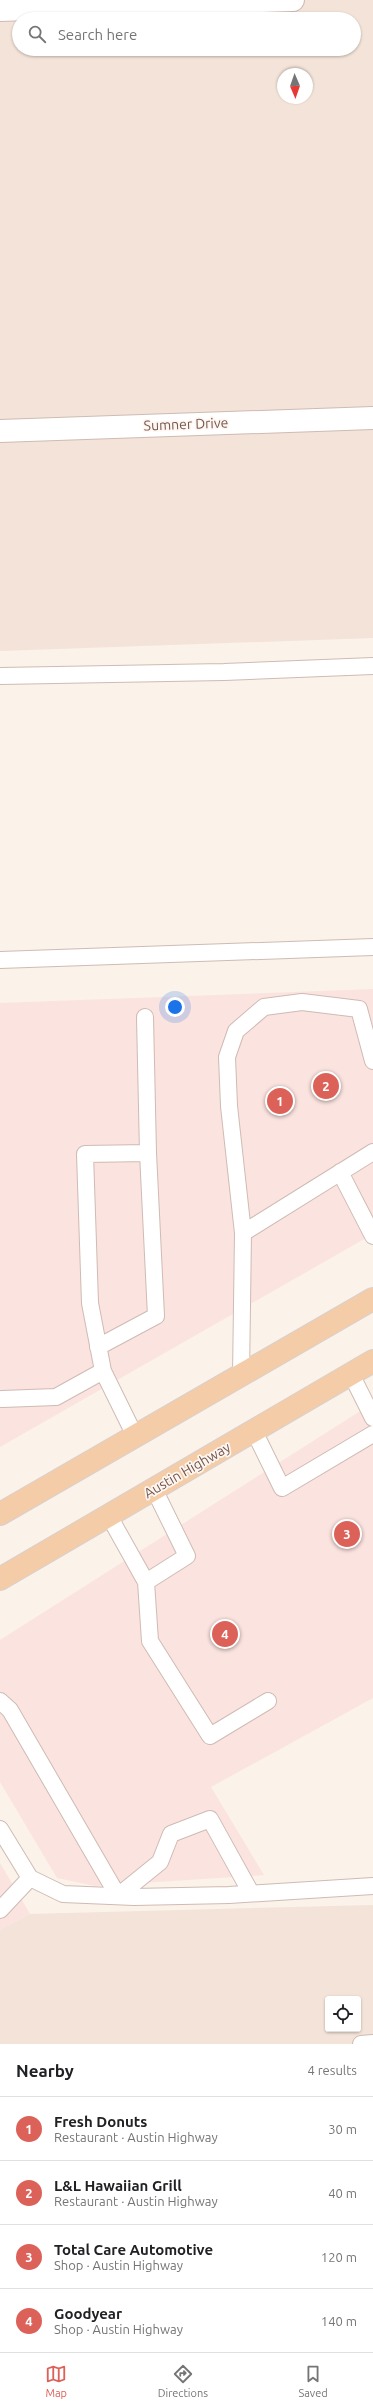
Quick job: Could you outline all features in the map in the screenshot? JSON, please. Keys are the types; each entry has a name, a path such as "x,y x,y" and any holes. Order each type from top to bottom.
{"main road":[{"path":"0,1514 373,1299"},
{"name":"Austin Highway","path":"0,1579 373,1361"}],"street":[{"path":"0,10 293,0"},
{"name":"Sumner Drive","path":"0,431 373,418"}],"lane":[{"path":"0,676 224,672 373,666"},
{"path":"0,960 210,951 373,947"},
{"path":"241,1376 243,1233 229,1106 226,1057 236,1031 264,1007 302,1002 359,1009 373,1061"},
{"path":"98,1347 156,1316 148,1153 146,1017"},
{"path":"243,1233 373,1152"},
{"path":"135,1436 102,1371 90,1303 85,1154 148,1153"},
{"path":"340,1172 373,1236"},
{"path":"2,1398 56,1397 102,1371"},
{"path":"351,1374 373,1418"},
{"path":"254,1431 282,1488 373,1434"},
{"path":"146,1582 187,1556 154,1489"},
{"path":"109,1516 146,1582 150,1641 210,1736 268,1701"},
{"path":"0,1701 10,1710 118,1896"},
{"path":"118,1896 160,1862 171,1834 210,1819 251,1894"},
{"path":"0,1829 30,1878 63,1894 118,1896 251,1894 373,1886"},
{"path":"0,1910 30,1878"},
{"path":"360,2044 373,2043"}],"shaded area":[{"path":"0,0 373,0 373,638 0,651"},
{"path":"373,989 373,1234 0,1447 0,1003"},
{"path":"373,1403 373,1698 211,1787 264,1875 95,1886 57,1878 0,1782 0,1640"},
{"path":"0,1863 30,1914 0,1930"},
{"path":"373,1905 373,2044 0,2044 0,1930 30,1914"}],"place":[{"name":"L&L Hawaiian Grill","path":"326,1086"},
{"name":"Fresh Donuts","path":"280,1101"},
{"name":"Total Care Automotive","path":"347,1534"},
{"name":"Goodyear","path":"225,1634"}]}
